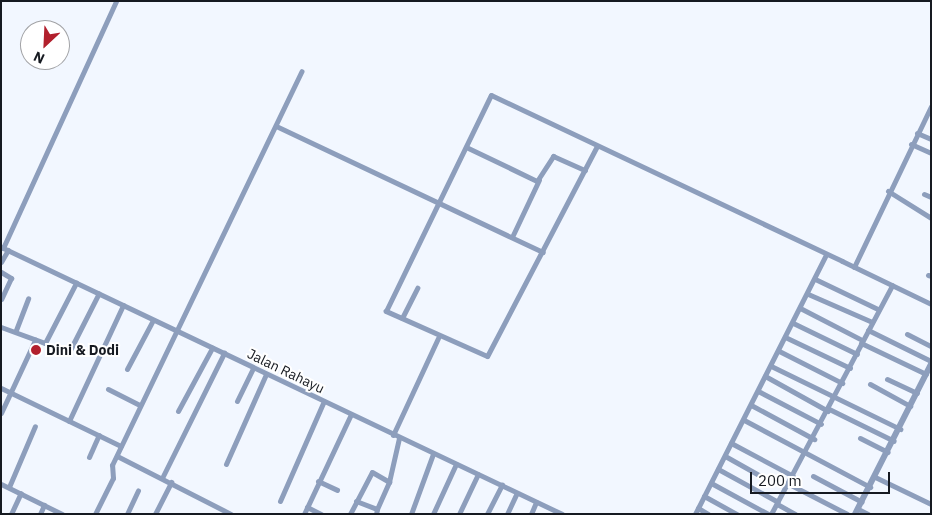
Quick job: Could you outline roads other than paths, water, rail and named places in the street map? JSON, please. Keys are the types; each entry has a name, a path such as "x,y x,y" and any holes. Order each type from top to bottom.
{"street":[{"path":"1,262 4,248 116,1"},
{"path":"95,514 112,483 110,468 302,71"},
{"path":"598,146 487,356 438,338 386,311 491,96 598,146 826,255 931,304"},
{"path":"854,267 888,191 931,106"},
{"path":"276,126 542,252"},
{"path":"917,133 931,139"},
{"path":"911,144 931,153"},
{"path":"466,147 539,180"},
{"path":"512,237 539,180 553,156 585,170"},
{"path":"888,191 931,218"},
{"path":"924,194 931,198"},
{"name":"Jalan Rahayu","path":"4,248 399,438 562,514"},
{"path":"708,514 697,511 765,376 772,366 826,255"},
{"path":"1,272 11,278 1,299"},
{"path":"815,279 878,308"},
{"path":"1,327 16,330 35,340 46,343 76,282"},
{"path":"711,484 770,514 814,439 858,354 878,308 892,285"},
{"path":"402,318 417,288"},
{"path":"68,354 99,293"},
{"path":"808,294 872,322"},
{"path":"16,330 28,298"},
{"path":"69,421 123,305"},
{"path":"800,308 926,374"},
{"path":"127,369 153,320"},
{"path":"793,323 858,354"},
{"path":"868,330 931,362 900,429 856,512 868,514"},
{"path":"907,334 931,346"},
{"path":"785,337 850,368"},
{"path":"394,435 438,338"},
{"path":"1,413 35,340"},
{"path":"178,411 212,348"},
{"path":"779,351 842,383"},
{"path":"162,478 224,353"},
{"path":"772,366 900,429"},
{"path":"237,401 253,368"},
{"path":"226,464 266,374"},
{"path":"765,376 829,410 894,441"},
{"path":"887,379 917,393"},
{"path":"870,384 910,406"},
{"path":"1,388 121,446"},
{"path":"108,389 140,405"},
{"path":"758,390 821,424"},
{"path":"280,501 324,401"},
{"path":"751,405 814,439"},
{"path":"304,514 318,480 351,414"},
{"path":"744,420 870,486"},
{"path":"9,487 35,426"},
{"path":"89,457 100,435"},
{"path":"359,500 376,511 389,482 399,438"},
{"path":"860,438 888,452"},
{"path":"731,443 793,476"},
{"path":"411,514 433,454"},
{"path":"117,456 231,514"},
{"path":"725,456 766,478"},
{"path":"433,514 456,464"},
{"path":"718,469 795,514"},
{"path":"350,514 359,500 370,472 389,482"},
{"path":"459,514 478,474"},
{"path":"813,476 862,502"},
{"path":"875,477 931,504"},
{"path":"318,480 337,490"},
{"path":"155,514 170,482"},
{"path":"1,484 62,514"},
{"path":"789,484 847,514"},
{"path":"488,514 502,485"},
{"path":"127,514 138,490"},
{"path":"11,514 21,493"},
{"path":"507,514 517,493"},
{"path":"704,496 736,514"},
{"path":"531,514 536,502"},
{"path":"40,514 44,504"},
{"path":"307,507 321,514"}],"place":[{"name":"Dini & Dodi","path":"36,350"}]}
